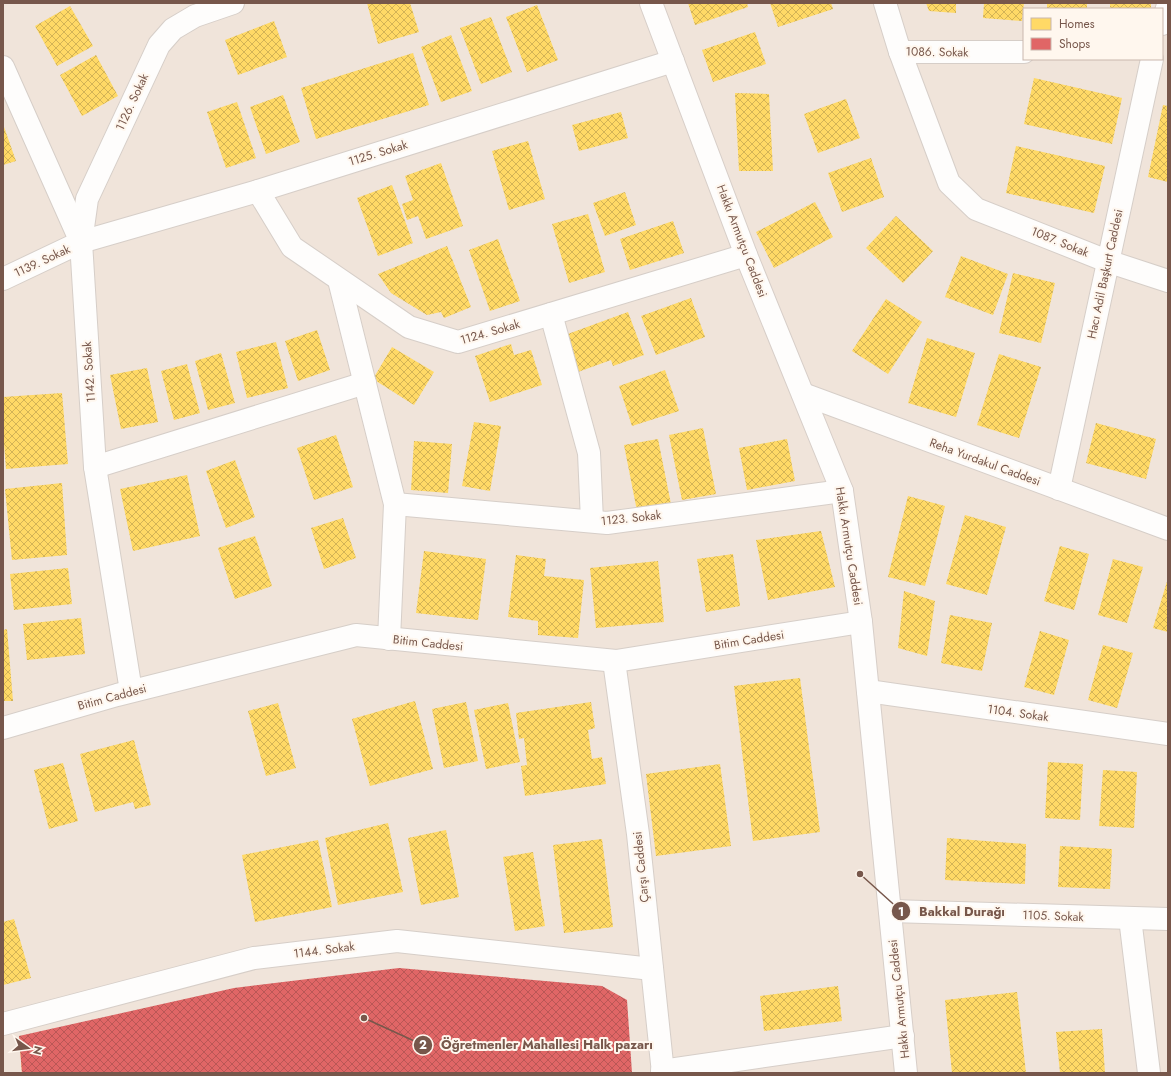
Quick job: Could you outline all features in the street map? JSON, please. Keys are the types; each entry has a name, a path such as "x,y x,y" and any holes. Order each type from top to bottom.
{"street":[{"name":"1126. Sokak","path":"81,242 87,199 159,45 173,28 195,16 233,3"},
{"name":"Hakkı Armutçu Caddesi","path":"651,3 746,254 842,491 861,622 906,1073"},
{"name":"1086. Sokak","path":"885,3 900,52 1023,52"},
{"path":"1163,21 1168,5"},
{"name":"1087. Sokak","path":"900,52 949,183 976,209 1107,261 1168,281"},
{"name":"Hacı Adil Başkurt Caddesi","path":"1059,489 1107,261 1152,60"},
{"name":"1125. Sokak","path":"81,242 258,191 673,61"},
{"name":"1142. Sokak","path":"4,72 81,242 95,467 131,691"},
{"name":"1124. Sokak","path":"258,191 292,247 409,328 458,342 746,254"},
{"name":"1139. Sokak","path":"3,279 81,242"},
{"path":"339,280 395,504 389,639"},
{"path":"551,314 589,453 592,521"},
{"path":"95,467 365,382"},
{"name":"Reha Yurdakul Caddesi","path":"803,394 1168,529"},
{"name":"1123. Sokak","path":"395,504 607,522 842,491"},
{"name":"Bitim Caddesi","path":"3,728 131,691 356,635 614,661 861,622"},
{"name":"Çarşı Caddesi","path":"614,661 638,834 663,1072"},
{"name":"1104. Sokak","path":"868,691 1168,734"},
{"name":"1105. Sokak","path":"890,911 1168,919"},
{"path":"1130,918 1149,1073"},
{"name":"1144. Sokak","path":"3,1024 254,958 397,941 652,969"},
{"path":"663,1072 903,1036"}],"shaded area":[{"path":"3,3 1168,3 1168,1073 3,1073"}],"building: Homes":[{"path":"367,3 410,3 419,32 378,44"},
{"path":"688,3 747,3 748,7 695,25"},
{"path":"770,3 831,3 833,9 778,27"},
{"path":"926,3 956,3 956,13 929,11"},
{"path":"984,3 1024,3 1022,21 983,18"},
{"path":"1047,3 1087,3 1087,8 1047,8"},
{"path":"1110,3 1151,3 1151,8 1110,8"},
{"path":"537,5 558,60 527,72 506,17"},
{"path":"70,6 93,46 57,66 35,26"},
{"path":"491,17 512,72 481,84 460,28"},
{"path":"274,21 287,57 238,75 225,40"},
{"path":"755,32 766,64 713,82 702,50"},
{"path":"451,35 472,91 441,102 421,47"},
{"path":"413,53 429,105 316,139 301,88"},
{"path":"96,55 118,96 82,116 60,75"},
{"path":"1034,78 1122,98 1112,144 1024,124"},
{"path":"735,93 769,94 773,171 739,171"},
{"path":"283,95 300,142 266,154 250,107"},
{"path":"846,99 860,138 818,153 804,114"},
{"path":"237,102 256,158 226,168 207,112"},
{"path":"1163,105 1168,106 1168,182 1148,177"},
{"path":"621,112 628,138 579,151 572,125"},
{"path":"3,124 16,161 3,165"},
{"path":"528,141 545,199 509,210 492,151"},
{"path":"1016,146 1105,166 1094,213 1006,193"},
{"path":"871,158 884,197 842,212 828,173"},
{"path":"441,163 463,226 426,239 418,216 407,220 402,204 413,200 405,176"},
{"path":"392,185 413,243 378,256 357,198"},
{"path":"625,192 636,225 605,236 593,203"},
{"path":"815,202 833,237 774,268 756,232"},
{"path":"588,214 605,272 569,283 552,224"},
{"path":"896,216 933,251 903,283 866,248"},
{"path":"673,221 684,253 630,270 620,239"},
{"path":"498,239 520,301 490,311 469,250"},
{"path":"447,246 471,307 444,318 441,312 427,315 391,293 378,274"},
{"path":"961,256 1008,274 993,315 945,297"},
{"path":"1013,273 1055,283 1041,343 999,333"},
{"path":"691,298 705,337 656,355 641,316"},
{"path":"886,299 922,322 888,374 852,351"},
{"path":"628,312 644,355 613,366 611,360 578,372 565,335"},
{"path":"317,330 330,370 298,381 285,341"},
{"path":"927,338 975,353 956,417 908,403"},
{"path":"276,342 288,388 247,398 236,352"},
{"path":"511,344 514,355 531,350 542,385 490,402 475,356"},
{"path":"392,347 434,372 414,405 373,379"},
{"path":"221,353 235,403 208,410 195,361"},
{"path":"999,354 1041,367 1019,438 977,425"},
{"path":"187,364 200,413 174,420 161,371"},
{"path":"147,368 158,422 121,429 110,375"},
{"path":"665,370 679,411 632,426 619,386"},
{"path":"62,393 68,464 6,469 3,431 3,397"},
{"path":"474,422 501,426 490,491 462,486"},
{"path":"1096,423 1156,439 1146,479 1086,463"},
{"path":"703,428 716,494 682,500 669,435"},
{"path":"336,435 353,487 314,500 297,448"},
{"path":"658,439 671,504 637,511 624,445"},
{"path":"787,439 795,481 747,490 739,448"},
{"path":"414,441 452,444 448,493 411,490"},
{"path":"235,460 255,517 226,528 206,471"},
{"path":"187,475 200,536 133,551 120,489"},
{"path":"62,483 67,555 12,560 5,489"},
{"path":"908,496 945,506 925,586 888,577"},
{"path":"965,515 1006,527 987,595 946,584"},
{"path":"343,518 356,558 324,569 311,528"},
{"path":"821,531 835,587 768,600 756,540"},
{"path":"255,536 272,586 235,599 218,548"},
{"path":"1060,546 1089,554 1074,610 1044,601"},
{"path":"424,551 486,559 478,620 416,613"},
{"path":"733,554 740,606 706,612 697,559"},
{"path":"516,555 546,559 544,576 584,580 578,638 538,635 538,621 508,617"},
{"path":"1113,559 1143,567 1127,623 1098,615"},
{"path":"658,561 664,622 596,628 590,568"},
{"path":"68,568 72,604 14,610 10,574"},
{"path":"1168,578 1168,632 1153,628"},
{"path":"904,591 935,601 927,656 898,648"},
{"path":"950,615 992,623 982,671 941,663"},
{"path":"81,618 85,654 27,660 23,624"},
{"path":"7,629 13,701 3,701 3,630"},
{"path":"1040,631 1069,640 1054,695 1024,687"},
{"path":"1103,645 1133,653 1117,708 1088,700"},
{"path":"800,678 820,832 753,841 734,686"},
{"path":"415,701 433,769 370,786 352,719"},
{"path":"466,702 478,761 444,768 432,709"},
{"path":"591,702 595,728 588,730 592,759 602,757 606,784 525,796 521,766 527,765 524,738 519,739 516,713"},
{"path":"278,703 296,768 266,776 248,711"},
{"path":"508,703 520,762 486,769 474,710"},
{"path":"134,740 151,805 135,809 133,802 95,812 80,754"},
{"path":"1048,762 1083,764 1080,820 1045,818"},
{"path":"63,763 78,821 49,829 34,770"},
{"path":"720,764 731,846 656,856 646,774"},
{"path":"1103,770 1137,772 1134,828 1099,826"},
{"path":"388,823 403,892 338,905 325,838"},
{"path":"446,830 459,897 421,905 408,838"},
{"path":"947,838 1026,844 1025,884 945,880"},
{"path":"602,839 613,927 564,933 553,845"},
{"path":"318,840 332,907 255,922 242,855"},
{"path":"1060,846 1112,849 1110,889 1058,887"},
{"path":"533,852 545,926 515,931 503,857"},
{"path":"14,919 31,978 3,985 3,922"},
{"path":"838,986 842,1021 764,1031 760,996"},
{"path":"1017,992 1026,1073 952,1073 945,1000"},
{"path":"316,1024 611,1053 608,1073 22,1073 19,1036"},
{"path":"1102,1029 1105,1073 1060,1073 1056,1032"}],"building: Shops":[{"path":"399,968 602,986 627,1000 632,1073 22,1073 19,1036 234,988"}],"place":[{"name":"Bakkal Durağı","path":"860,874"},
{"name":"Öğretmenler Mahallesi Halk pazarı","path":"364,1018"}]}
